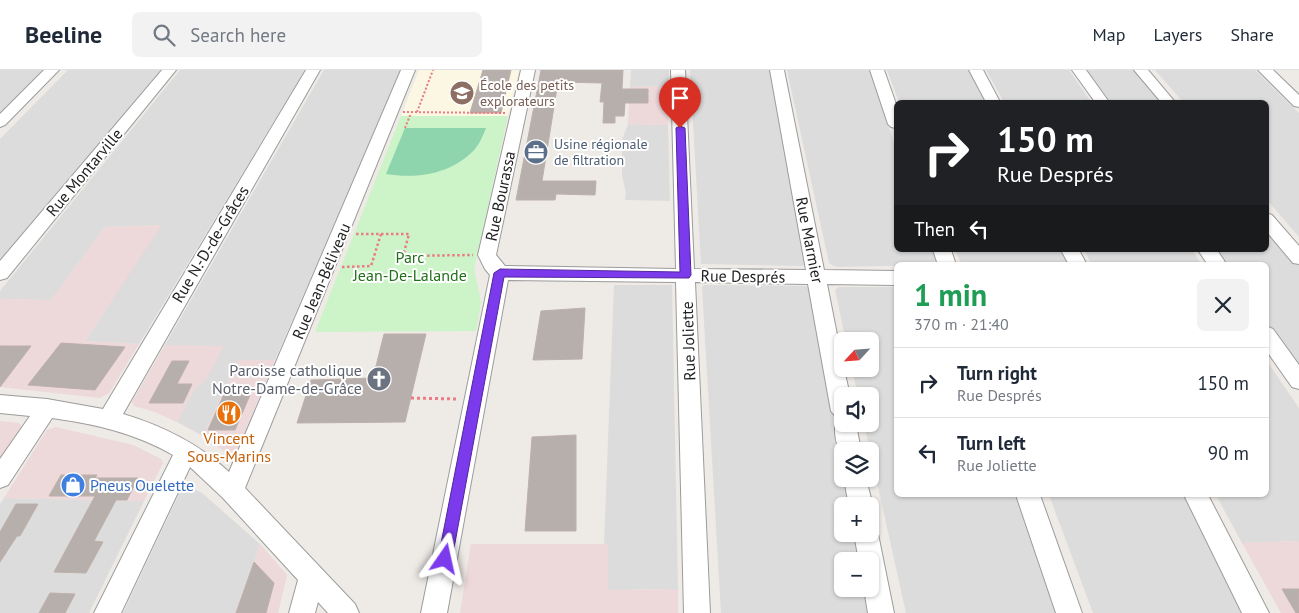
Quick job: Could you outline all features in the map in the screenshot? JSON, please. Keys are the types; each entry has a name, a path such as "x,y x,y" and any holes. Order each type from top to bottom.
{"street":[{"path":"0,122 52,70"},
{"name":"Rue Montarville","path":"0,273 169,70"},
{"name":"Rue N.-D.-de-Grâces","path":"108,419 313,70"},
{"name":"Rue Jean-Béliveau","path":"232,491 408,70"},
{"name":"Rue Bourassa","path":"500,273 491,264 487,255 528,70"},
{"name":"Rue Joliette","path":"678,70 697,613"},
{"name":"Rue Marmier","path":"777,70 838,387"},
{"path":"877,70 894,118"},
{"path":"976,70 992,100"},
{"path":"1079,70 1101,100"},
{"path":"1141,70 1166,100"},
{"path":"1265,70 1299,103"},
{"path":"1269,223 1299,258"},
{"path":"434,613 500,273"},
{"name":"Rue Després","path":"500,273 894,278"},
{"path":"1269,338 1299,381"},
{"path":"0,404 47,408 108,419 148,432 188,452 232,491 346,613"},
{"path":"0,478 47,408"},
{"path":"107,613 177,468 188,452"},
{"path":"1029,497 1069,613"},
{"path":"1197,497 1256,613"},
{"path":"868,542 881,613"},
{"path":"302,613 312,577"}],"path":[{"path":"417,112 433,70"},
{"path":"400,112 510,113"},
{"path":"405,128 412,112"},
{"path":"351,234 409,234 402,256 477,255"},
{"path":"338,267 371,266 381,234"},
{"path":"411,398 462,399"}],"shaded area":[{"path":"0,70 44,70 0,113"},
{"path":"68,70 161,70 0,261 0,139"},
{"path":"180,70 305,70 139,344 85,341 161,225 105,227 51,300 0,299 0,291"},
{"path":"324,70 401,70 275,360 239,360 203,436 177,422 195,388 206,380 165,345"},
{"name":"École des petits explorateurs","path":"419,70 519,70 508,116 401,116"},
{"path":"631,70 669,70 669,86 630,87"},
{"path":"690,70 770,70 806,264 802,266 701,264"},
{"path":"787,70 869,70 894,142 894,252 933,252 936,262 894,262 894,266 838,267 829,263"},
{"path":"887,70 969,70 984,100 898,100"},
{"path":"986,70 1069,70 1090,100 1003,100"},
{"path":"1087,70 1136,70 1162,100 1109,100"},
{"path":"1155,70 1255,70 1299,113 1299,237 1269,202 1269,100 1181,100"},
{"path":"669,86 668,125 628,124 630,87"},
{"path":"628,124 668,125 670,201 625,200 626,193 622,175 622,140"},
{"path":"162,225 85,341 139,344 109,393 100,398 0,387 0,299 51,300 105,227"},
{"path":"1269,229 1299,265 1299,369 1269,327 1269,262 1223,262 1216,252 1269,252"},
{"path":"956,252 1062,252 1067,262 961,262"},
{"path":"1085,252 1193,252 1200,262 1090,262"},
{"path":"614,285 672,285 678,589 608,590 608,544 604,544"},
{"path":"704,285 806,286 809,288 834,419 834,432 836,432 838,442 834,442 834,487 847,487 849,497 834,497 834,542 857,542 859,552 834,552 834,597 868,597 871,613 721,613 702,287"},
{"path":"838,287 894,287 894,497 1018,497 1058,613 906,613 878,487 879,442 868,442 866,432 879,432 879,387 856,387 854,378 879,378 879,332 844,332 835,290"},
{"path":"165,345 224,346 206,380 195,388 177,422 155,412 134,406 132,402"},
{"path":"239,360 275,360 238,447 232,452 225,452 203,436"},
{"path":"1269,364 1299,408 1299,541 1242,543 1217,497 1269,497"},
{"path":"0,421 19,423 22,427 0,459"},
{"path":"56,427 133,445 161,459 163,463 144,501 4,498 47,430"},
{"path":"190,487 202,493 260,544 236,613 123,613 179,494"},
{"path":"1050,497 1187,497 1246,613 1093,613"},
{"path":"4,498 144,501 89,613 0,613 0,504"},
{"path":"1299,541 1299,613 1281,613 1242,543"},
{"path":"260,544 287,575 278,613 236,613"},
{"path":"471,544 608,544 608,590 678,589 678,613 460,613"}],"green space":[{"name":"Parc Jean-De-Lalande","path":"401,116 508,116 474,269 481,302 476,331 315,332"},
{"path":"405,128 486,128 475,149 456,164 434,173 422,175 386,174"}],"building":[{"path":"483,70 511,70 501,113 470,113"},
{"name":"Usine régionale de filtration","path":"541,70 623,70 622,89 648,89 648,103 625,103 624,116 615,116 615,123 603,123 604,102 600,102 602,83 558,82 542,181 596,181 595,195 556,194 555,200 516,200"},
{"path":"585,308 582,359 533,360 541,311"},
{"name":"Paroisse catholique Notre-Dame-de-Grâce","path":"384,334 426,334 405,422 297,423 311,380 373,378"},
{"path":"61,343 125,347 95,390 28,385"},
{"path":"0,346 31,346 0,387"},
{"path":"172,361 189,361 177,384 192,384 183,403 149,403"},
{"name":"Vincent Sous-Marins","path":"224,394 250,395 235,430 208,430"},
{"path":"576,435 576,531 525,531 532,437"},
{"path":"61,475 97,475 95,478 138,478 127,500 116,500 94,541 103,542 86,573 54,572 95,496 49,496"},
{"path":"16,504 38,504 20,536 17,536 0,562 0,532"},
{"path":"254,562 274,583 266,613 236,613"},
{"path":"1282,589 1299,589 1299,613 1296,613"},
{"path":"50,593 75,594 65,613 39,613"}],"place":[{"name":"École des petits explorateurs","path":"462,93"},
{"name":"Usine régionale de filtration","path":"536,152"},
{"name":"Paroisse catholique Notre-Dame-de-Grâce","path":"379,379"},
{"name":"Vincent Sous-Marins","path":"229,413"},
{"name":"Pneus Ouelette","path":"73,485"}],"route":[{"path":"445,559 500,273 686,275 680,128"}]}
